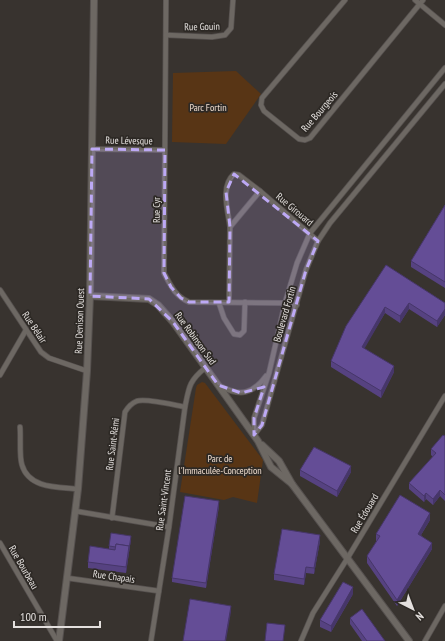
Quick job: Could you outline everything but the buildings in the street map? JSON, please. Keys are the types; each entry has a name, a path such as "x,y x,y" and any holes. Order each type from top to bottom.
{"street":[{"name":"Rue Denison Ouest","path":"58,641 78,489 87,371 90,296 94,0"},
{"name":"Rue Cyr","path":"166,0 164,272 171,287 180,298 189,302 297,304"},
{"name":"Rue Gouin","path":"166,35 212,37 225,35 232,28 233,0"},
{"name":"Rue Bourgeois","path":"345,0 262,98 261,105 264,111 299,139 304,140 310,138 421,2"},
{"path":"415,0 421,2 445,25"},
{"name":"Boulevard Fortin","path":"254,435 254,418 269,373 285,303 297,263 310,233 445,68"},
{"name":"Boulevard Fortin","path":"254,435 262,425 306,270 318,241 330,223 445,84"},
{"path":"378,148 386,155"},
{"name":"Rue Lévesque","path":"92,149 165,150"},
{"name":"Rue Girouard","path":"229,302 230,227 226,192 230,177 234,174 238,175 260,191 318,241"},
{"path":"230,227 260,191"},
{"name":"Rue Bélair","path":"0,290 41,352 49,358 87,371"},
{"name":"Rue Robinson Sud","path":"90,296 149,299 158,305 254,435 272,467 292,484"},
{"path":"219,302 224,318 234,334 240,334 244,331 245,302"},
{"path":"0,375 26,330"},
{"name":"Rue Saint-Vincent","path":"151,641 188,389 196,376 205,368"},
{"path":"218,386 230,391 241,393 251,390 259,385 269,373"},
{"name":"Rue Édouard","path":"302,641 313,613 445,396"},
{"name":"Rue Saint-Rémi","path":"112,518 125,412 129,406 138,401 145,400 185,407"},
{"path":"20,427 22,465 28,476 45,485 78,489"},
{"name":"Rue Robinson Sud","path":"258,441 279,461 292,484 409,641"},
{"path":"75,511 169,526"},
{"name":"Rue Bourbeau","path":"0,543 58,641"},
{"name":"Rue Chapais","path":"67,578 159,591"},
{"path":"425,641 445,606"}],"highlighted area":[{"path":"92,149 165,150 164,273 171,287 181,298 189,302 229,302 230,227 226,192 234,174 318,241 306,270 262,425 254,435 254,418 264,387 241,393 218,385 173,322 149,299 90,296"}],"green space":[{"name":"Parc Fortin","path":"236,71 261,94 226,144 172,142 173,73"},
{"name":"Parc de l'Immaculée-Conception","path":"202,382 205,383 263,460 257,503 233,497 224,500 180,492 196,388 197,385"}]}
